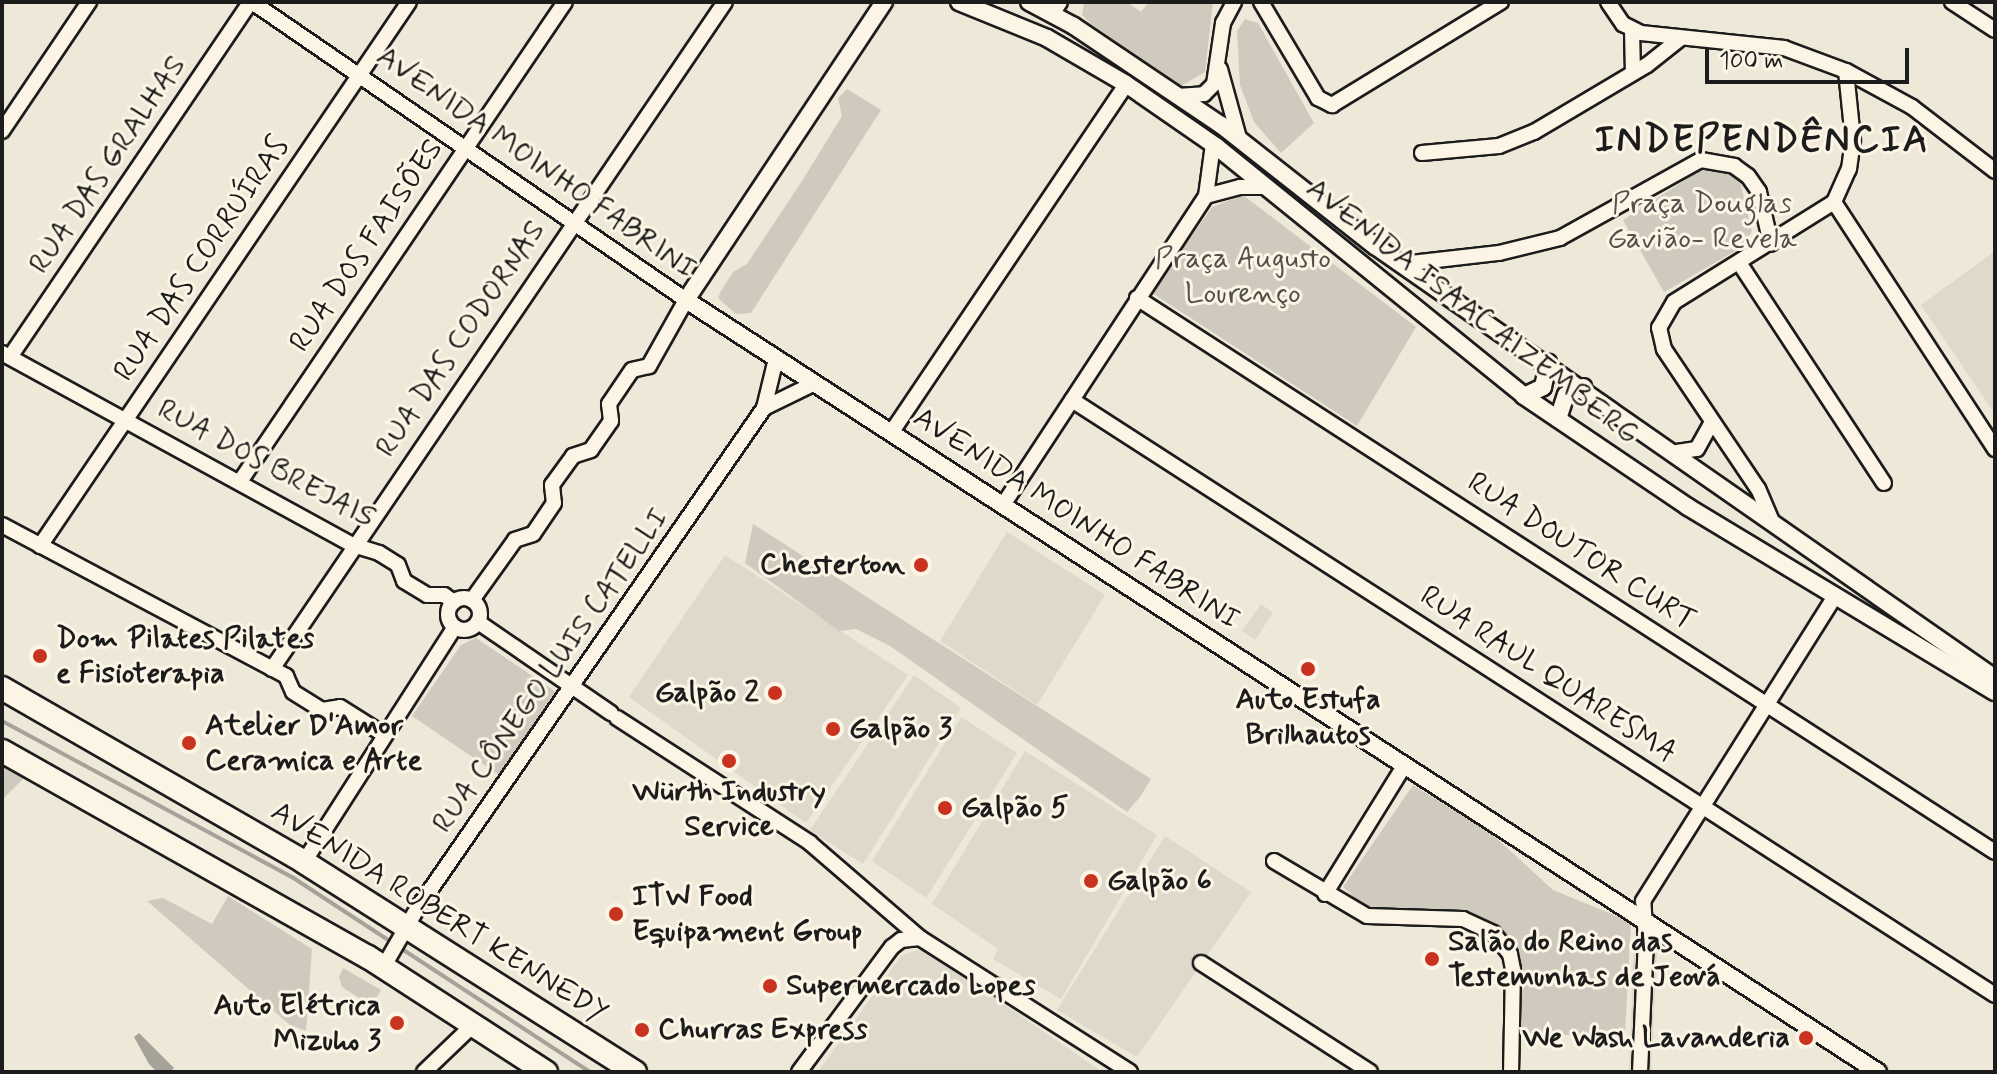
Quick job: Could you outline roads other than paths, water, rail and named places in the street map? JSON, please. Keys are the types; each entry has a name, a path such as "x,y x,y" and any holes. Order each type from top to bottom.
{"main road":[{"name":"AVENIDA ROBERT KENNEDY","path":"2,688 304,862 635,1072"},
{"path":"2,751 388,961 473,1025 546,1072"}],"street":[{"path":"3,125 89,2"},
{"name":"AVENIDA MOINHO FABRINI","path":"251,2 466,145 775,363 891,433 1878,1072"},
{"name":"RUA DAS GRALHAS","path":"6,355 251,2"},
{"name":"RUA DAS CORRUÍRAS","path":"40,546 409,2"},
{"name":"RUA DOS FAISÕES","path":"241,480 565,2"},
{"name":"RUA DAS CODORNAS","path":"272,669 353,545 725,2"},
{"path":"455,627 448,614 454,602 472,600 515,540 533,534 554,503 552,485 573,456 591,450 611,421 609,404 632,370 649,366 686,300 884,2"},
{"name":"AVENIDA ISAAC AIZEMBERG","path":"1029,2 1056,8 1239,138 1402,264 1677,452 1995,678"},
{"path":"1261,2 1327,105 1339,104 1501,2"},
{"path":"1608,2 1632,30 1633,73"},
{"path":"1952,2 1995,30"},
{"name":"AVENIDA ISAAC AIZEMBERG","path":"968,4 1084,57 1126,84 1213,144 1524,396 1653,485 1995,692"},
{"path":"1236,4 1223,23 1220,69 1239,138"},
{"path":"1632,30 1784,48 1846,71 1912,107 1995,171"},
{"path":"1422,153 1517,140 1633,73 1681,38"},
{"path":"1177,96 1204,94 1220,69"},
{"path":"1771,519 1664,349 1659,328 1674,302 1740,264 1834,202 1849,169 1853,139 1846,71"},
{"path":"891,433 1126,84"},
{"path":"1003,505 1206,196 1213,144"},
{"path":"1402,264 1499,253 1560,238 1701,160 1734,166 1748,176 1759,192 1771,244"},
{"path":"1206,196 1240,187 1265,187"},
{"path":"1834,202 1995,449"},
{"path":"1740,264 1884,483"},
{"name":"RUA DOUTOR CURT","path":"1137,298 1995,852"},
{"name":"RUA DOS BREJAIS","path":"6,355 241,480 353,545 398,565 404,581 427,595 444,595 454,602"},
{"name":"RUA CÔNEGO LUIS CATELLI","path":"388,961 406,928 569,687 764,408 775,363"},
{"path":"1524,396 1543,387 1548,363"},
{"name":"RUA CÔNEGO LUIS CATELLI","path":"764,408 813,384"},
{"path":"1558,419 1566,395 1583,387"},
{"name":"RUA RAUL QUARESMA","path":"1072,400 1995,995"},
{"path":"1677,452 1703,444 1712,422"},
{"path":"2,525 286,676 293,692 322,710 340,707 383,734"},
{"path":"1640,1072 1646,940 1641,918 1643,901 1835,596"},
{"path":"455,627 470,629 478,622 479,608 472,600"},
{"path":"478,622 569,687 810,843 920,938 1130,1072"},
{"path":"304,862 383,734 455,627"},
{"path":"1325,894 1404,766"},
{"path":"1274,861 1325,894 1367,916 1463,919 1493,933 1510,954 1513,970 1511,1072"},
{"path":"799,1072 892,947 901,940 920,938"},
{"path":"1201,963 1370,1072"},
{"path":"424,1072 473,1025"}],"waterway":[{"path":"2,721 295,879 590,1072"}],"place":[{"name":"Chesterton","path":"921,565"},
{"name":"Dom Pilates Pilates e Fisioterapia","path":"40,656"},
{"name":"Auto Estufa Brilhautos","path":"1308,669"},
{"name":"Galpão 2","path":"775,693"},
{"name":"Galpão 3","path":"833,729"},
{"name":"Atelier D'Amor Ceramica e Arte","path":"189,743"},
{"name":"Würth Industry Service","path":"729,761"},
{"name":"Galpão 5","path":"945,808"},
{"name":"Galpão 6","path":"1091,881"},
{"name":"ITW Food Equipament Group","path":"616,914"},
{"name":"Salão do Reino das Testemunhas de Jeová","path":"1432,959"},
{"name":"Supermercado Lopes","path":"770,986"},
{"name":"Auto Elétrica Mizuho 3","path":"397,1023"},
{"name":"Churras Express","path":"642,1030"},
{"name":"We Wash Lavanderia","path":"1806,1038"}],"district":[{"name":"INDEPENDÊNCIA","path":"1762,141"}],"park label":[{"name":"Praça Douglas Gavião- Revela","path":"1702,221"},
{"name":"Praça Augusto Lourenço","path":"1243,276"}]}
